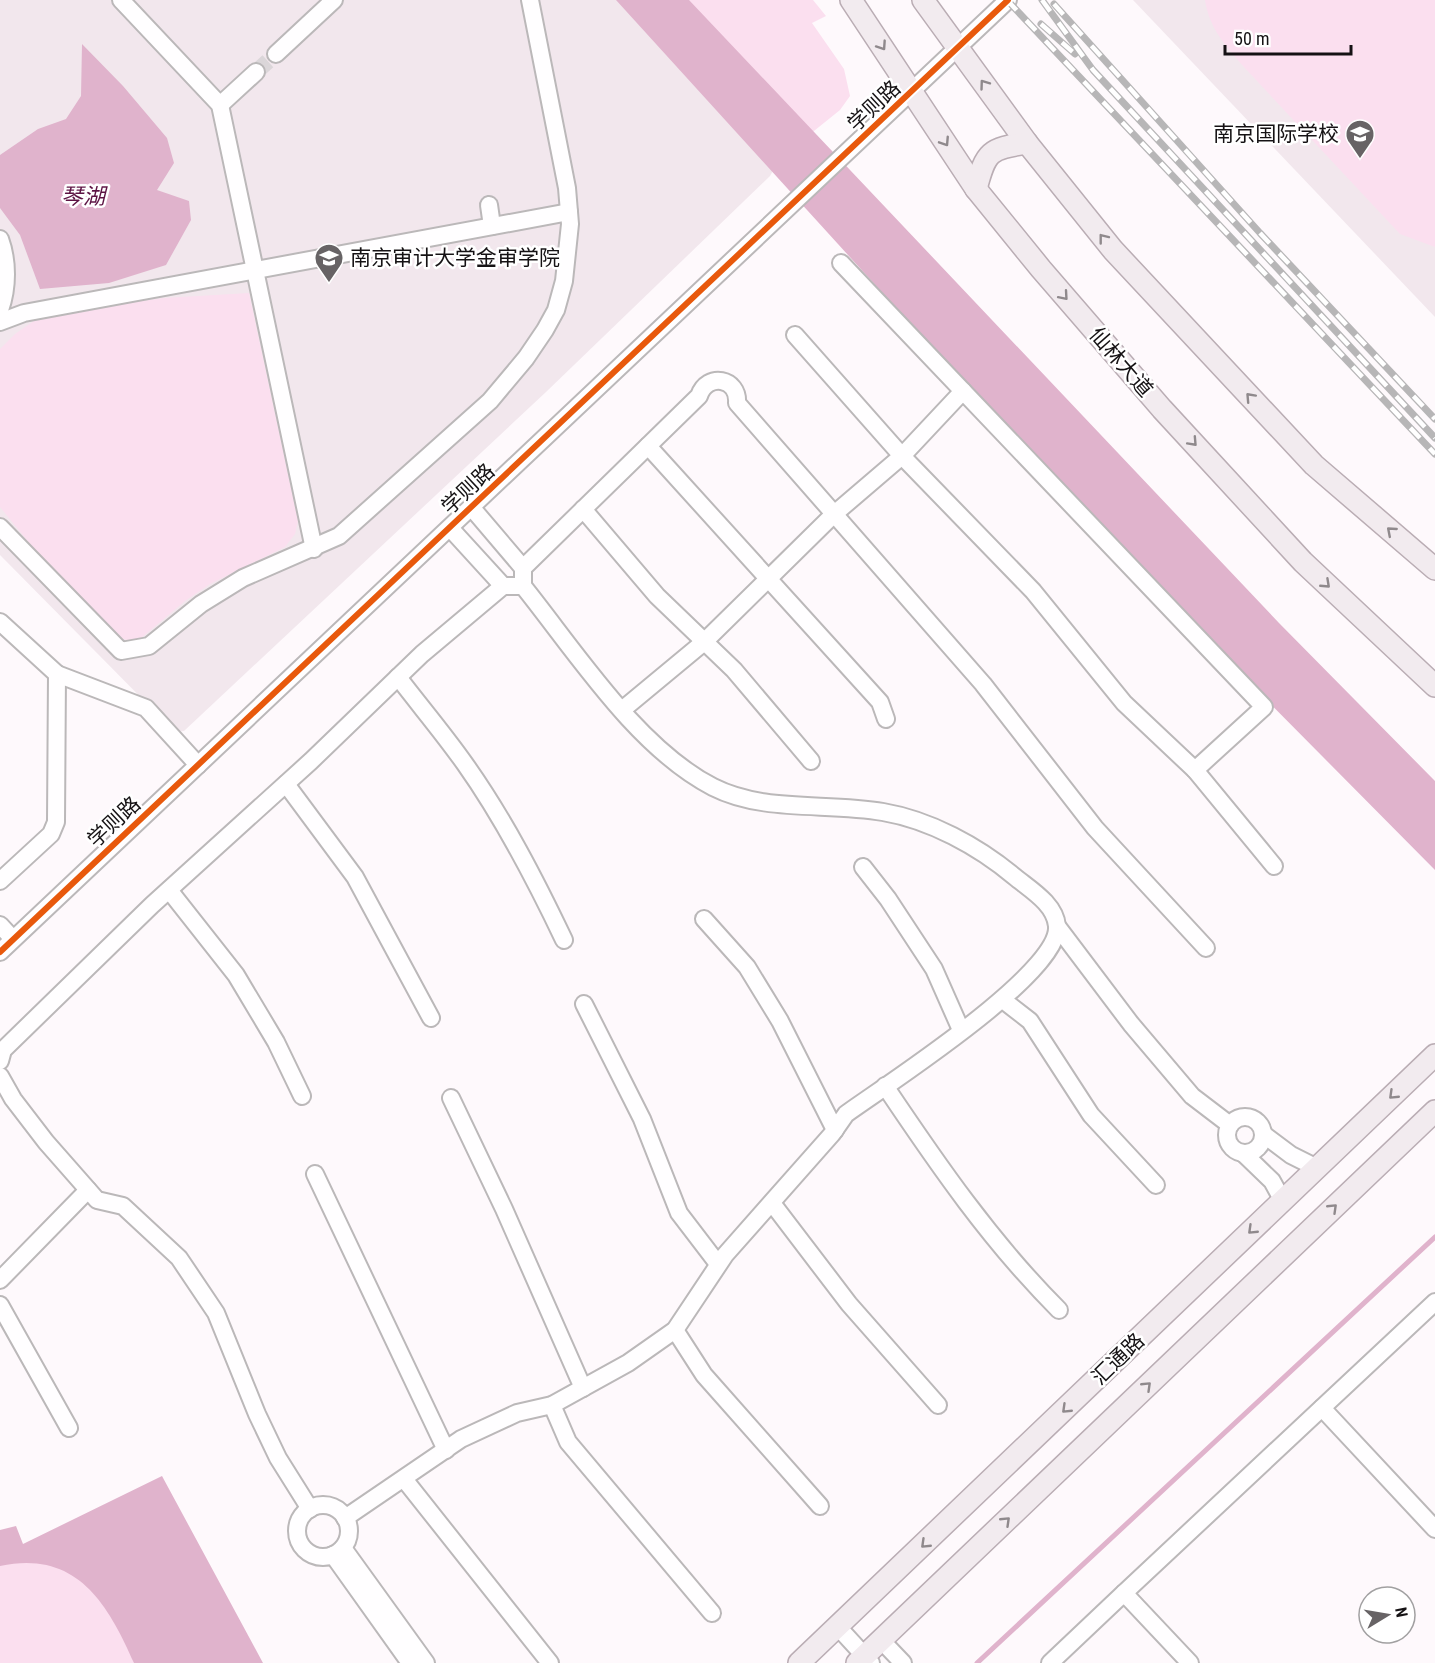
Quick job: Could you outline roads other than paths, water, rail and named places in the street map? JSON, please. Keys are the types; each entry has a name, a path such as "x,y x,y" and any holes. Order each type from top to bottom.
{"main road":[{"name":"仙林大道","path":"850,0 976,189 1041,269 1162,409 1303,562 1435,686"},
{"path":"923,0 1027,143 1113,250 1314,465 1435,569"},
{"path":"976,189 983,162 998,148 1027,143"},
{"name":"汇通路","path":"800,1663 1435,1055"},
{"name":"汇通路","path":"864,1661 881,1640 1435,1111"}],"street":[{"path":"121,0 220,105 314,549"},
{"path":"276,54 334,0"},
{"path":"0,527 121,651 149,646 201,604 228,586 266,566 314,549 339,536 482,409 526,358 556,310 569,253 569,212 530,0"},
{"name":"学则路","path":"0,952 913,93 1008,0"},
{"path":"220,105 256,72"},
{"path":"489,205 492,226"},
{"path":"0,322 24,313 569,212"},
{"path":"0,238 6,262 4,298 0,310"},
{"path":"841,263 1264,708 1195,770"},
{"path":"795,336 902,456 1032,591 1124,703 1195,770 1274,866"},
{"path":"523,568 699,396 705,385 710,381 722,380 733,386 737,403 983,684 1095,828 1206,948"},
{"path":"622,710 704,642 770,580 833,515 902,456 963,391"},
{"path":"648,446 880,702 886,719"},
{"path":"472,508 523,568 523,586 622,710 644,735 691,774 746,801 895,814 967,842 1047,903 1057,926 1131,1024 1192,1096 1230,1125"},
{"path":"583,509 657,596 734,670 811,761"},
{"path":"450,528 503,586"},
{"path":"0,1061 3,1050 169,890 286,784 398,677 503,586 523,586"},
{"path":"0,622 57,674 146,708 198,765"},
{"path":"0,881 51,834 56,822 57,674"},
{"path":"398,677 465,764 498,814 539,887 564,940"},
{"path":"286,784 355,877 431,1018"},
{"path":"863,867 888,899 934,969 961,1030"},
{"path":"169,890 236,975 276,1042 302,1096"},
{"path":"704,919 747,967 780,1021 835,1130"},
{"path":"0,925 13,939"},
{"path":"345,1518 489,1424 517,1413 552,1405 628,1363 675,1330 718,1264 835,1130 846,1114 1003,1000 1052,949 1057,926"},
{"path":"1003,1000 1029,1021 1091,1115 1156,1185"},
{"path":"584,1004 642,1119 679,1213 718,1264"},
{"path":"0,1076 46,1142 97,1200 123,1206 178,1258 216,1313 257,1414 278,1458 310,1509"},
{"path":"885,1086 953,1187 989,1233 1059,1310"},
{"path":"451,1098 504,1209 583,1388"},
{"path":"1241,1118 1253,1119 1262,1128 1263,1140 1256,1150 1237,1152 1229,1143 1230,1125 1241,1118"},
{"path":"1263,1134 1292,1155 1317,1168"},
{"path":"1244,1153 1272,1181 1283,1201"},
{"path":"315,1174 446,1450"},
{"path":"0,1280 88,1190"},
{"path":"772,1203 849,1304 938,1405"},
{"path":"1050,1663 1435,1302"},
{"path":"0,1305 69,1428"},
{"path":"675,1330 704,1375 820,1506"},
{"path":"552,1405 568,1442 712,1613"},
{"path":"1322,1408 1435,1529"},
{"path":"404,1479 550,1663"},
{"path":"317,1506 333,1507 345,1518 349,1533 338,1552 314,1556 302,1545 298,1538 299,1522 310,1509 317,1506"},
{"path":"338,1552 410,1663"},
{"path":"338,1552 426,1663"},
{"path":"1124,1593 1190,1663"},
{"path":"838,1627 864,1661"},
{"path":"881,1640 903,1663"}],"water":[{"path":"616,0 689,0 1279,623 1435,781 1435,870 1100,532"},
{"name":"琴湖","path":"82,44 123,86 167,138 174,163 157,190 189,201 191,220 166,265 109,283 40,289 20,235 0,208 0,155 38,129 66,119 81,96"},
{"path":"162,1476 263,1663 134,1663 124,1641 100,1601 69,1574 49,1566 26,1563 0,1566 0,1530 16,1526 23,1544"}],"waterway":[{"path":"977,1663 1435,1237"}],"tunnel":[{"path":"256,72 276,54"}],"railway":[{"path":"1007,0 1435,454"},
{"path":"1042,0 1093,70 1435,438"},
{"path":"1054,4 1260,233 1435,419"},
{"path":"1041,24 1075,54"}],"place":[{"name":"南京国际学校","path":"1360,160"},
{"name":"南京审计大学金审学院","path":"329,284"}]}
